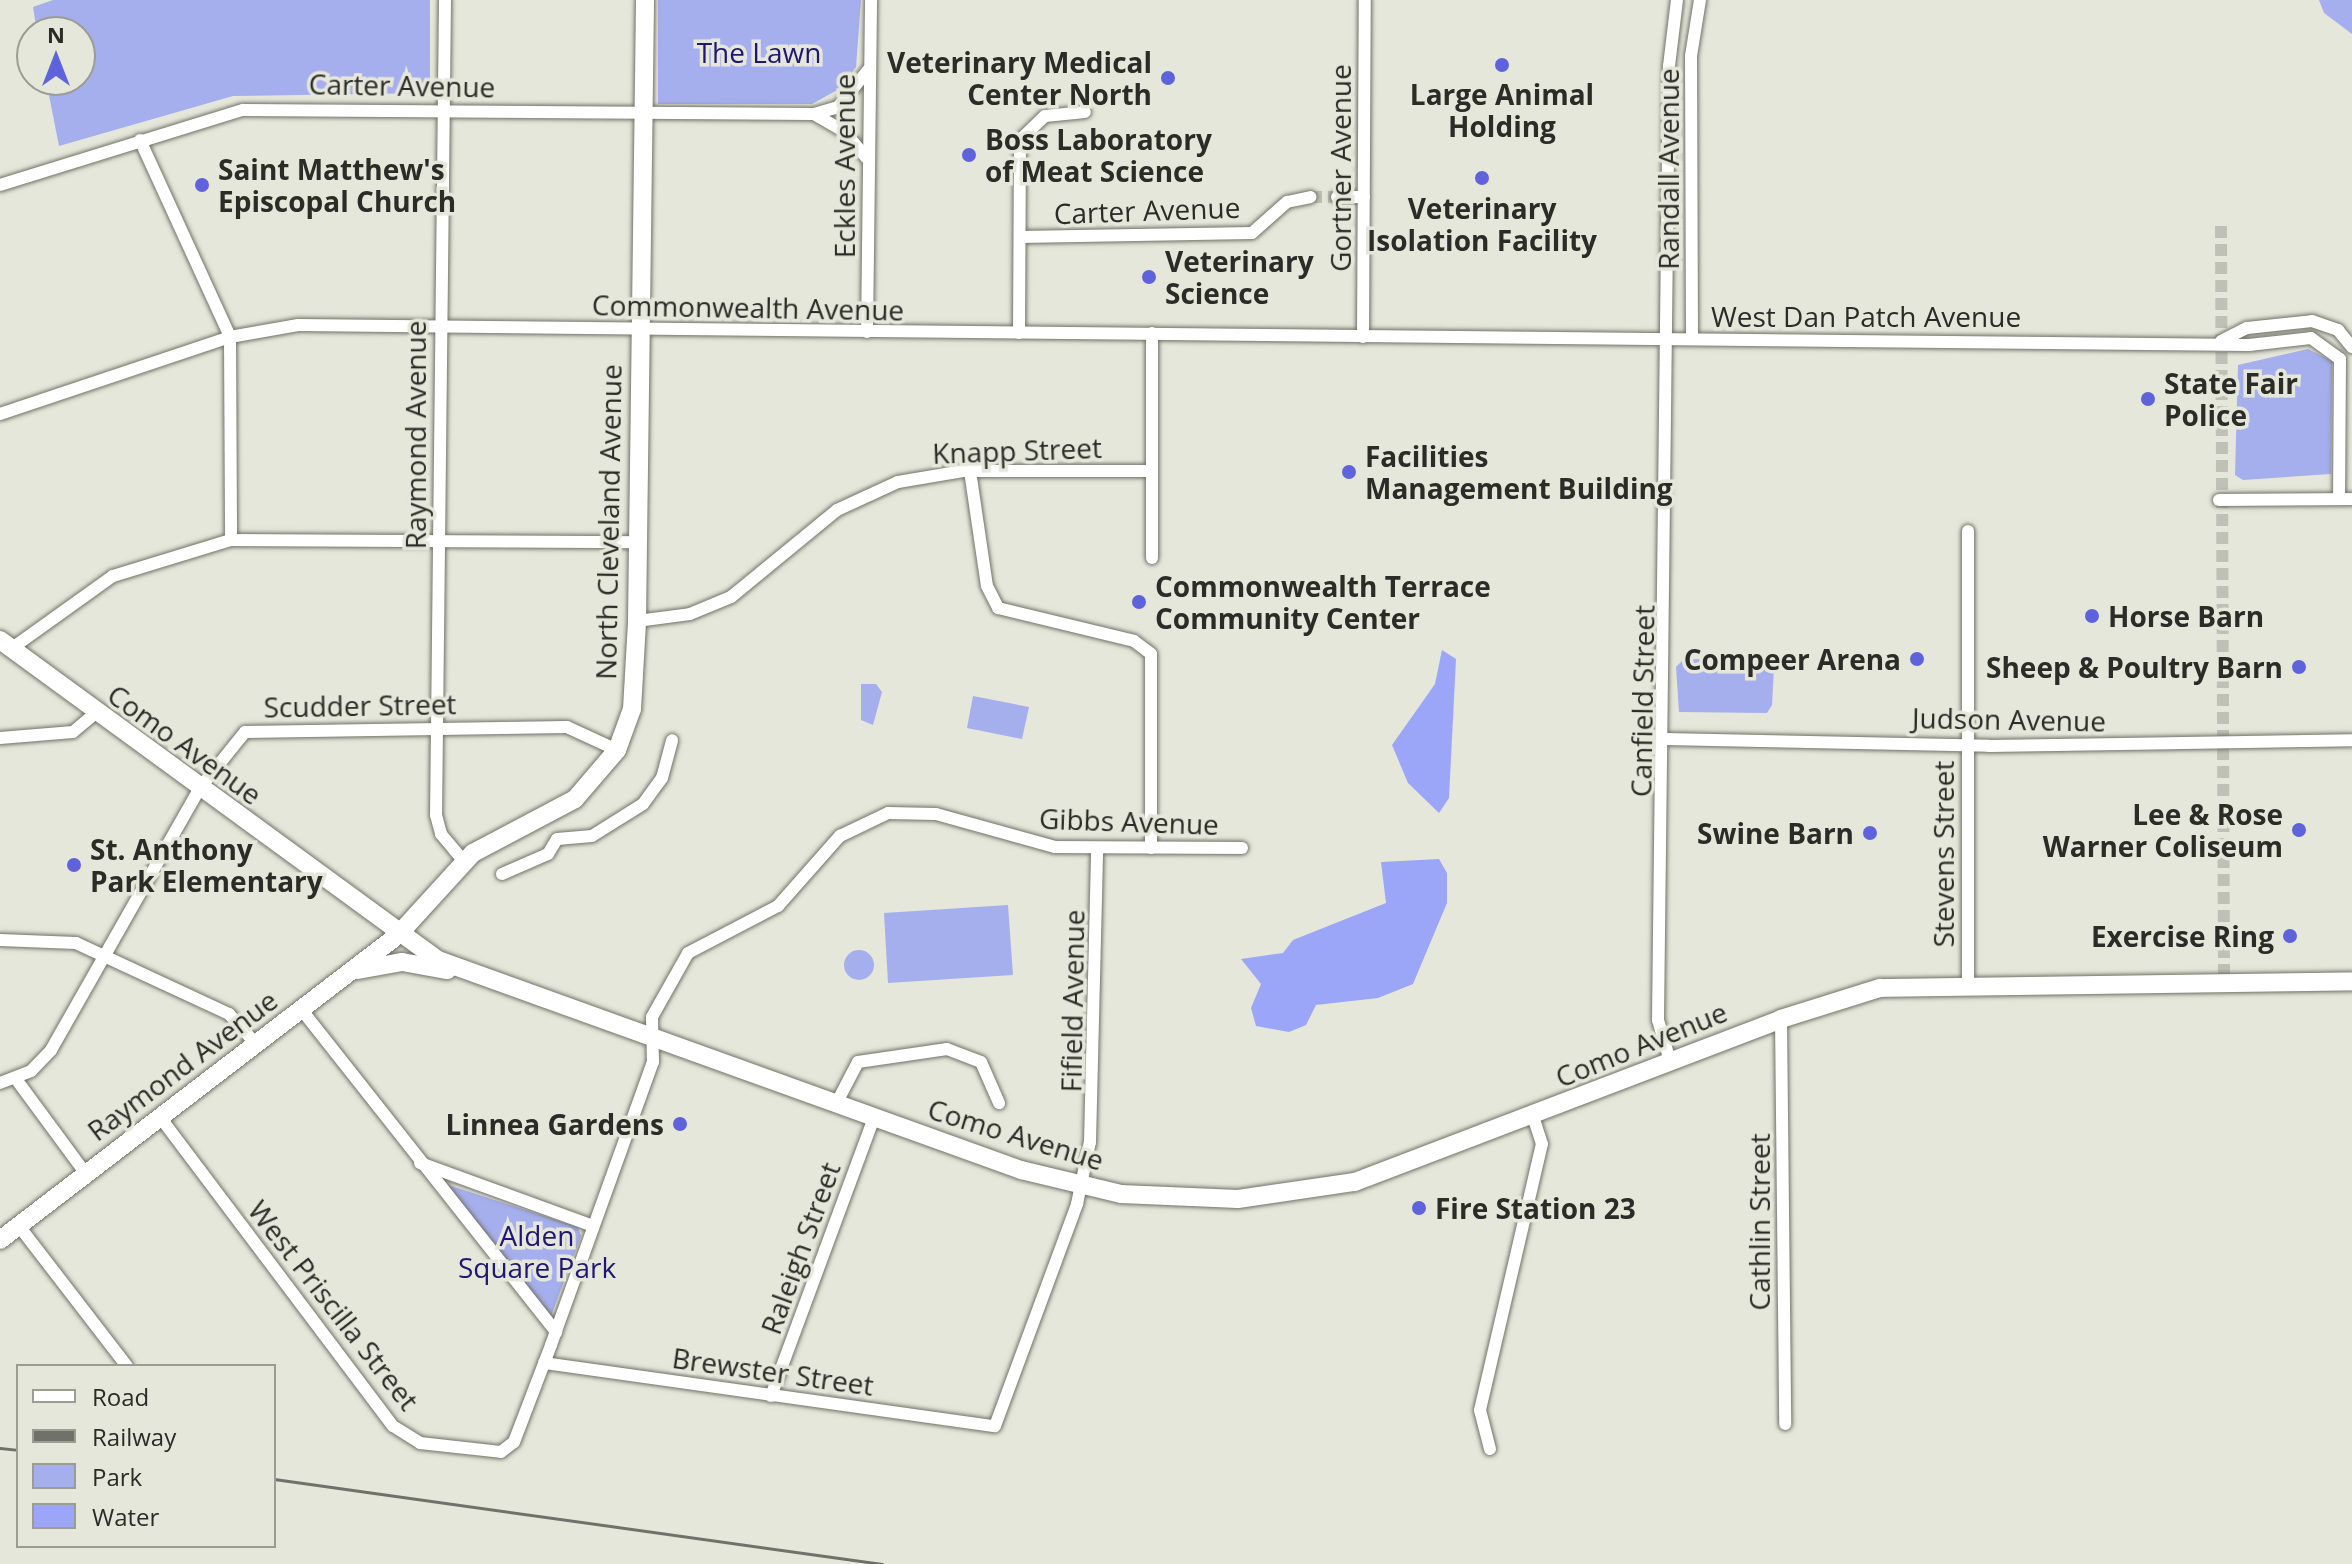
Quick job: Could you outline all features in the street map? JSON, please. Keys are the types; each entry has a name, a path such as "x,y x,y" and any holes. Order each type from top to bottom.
{"main road":[{"name":"North Cleveland Avenue","path":"398,935 463,860 575,799 617,750 632,709 637,621 641,111 645,0"},
{"name":"Como Avenue","path":"6,644 398,935 468,974 653,1041 1081,1187 1201,1200 1313,1192 1383,1174 1781,1019 1880,988 2352,981"},
{"name":"Raymond Avenue","path":"0,1240 398,935"},
{"path":"348,973 402,962 468,974"}],"street":[{"name":"Raymond Avenue","path":"445,0 443,543 436,822 463,860"},
{"name":"Eckles Avenue","path":"867,332 871,0"},
{"name":"Gortner Avenue","path":"1363,337 1365,0"},
{"name":"Randall Avenue","path":"1668,339 1669,66 1677,0"},
{"name":"Randall Avenue","path":"1692,339 1691,56 1700,0"},
{"path":"814,114 838,107 869,69"},
{"name":"Carter Avenue","path":"0,185 243,110 814,114"},
{"path":"1019,333 1023,132 1057,112 1085,112"},
{"path":"814,114 844,131 867,158"},
{"path":"140,140 230,337 231,540"},
{"name":"Carter Avenue","path":"1020,237 1252,233 1287,202 1310,197"},
{"path":"1337,197 1364,197"},
{"name":"West Dan Patch Avenue","path":"2221,341 2247,328 2302,321 2338,330 2352,347"},
{"name":"Commonwealth Avenue","path":"0,414 230,337 298,325 1510,336"},
{"path":"1152,333 1152,558"},
{"name":"West Dan Patch Avenue","path":"1510,336 2327,342 2342,368 2346,499"},
{"name":"Canfield Street","path":"1668,339 1665,739 1658,1020 1670,1061"},
{"path":"970,471 995,605 1134,641 1152,658 1151,848"},
{"name":"Knapp Street","path":"637,621 690,614 731,597 816,525 866,494 920,476 970,471 1152,471"},
{"path":"2219,500 2346,499"},
{"name":"Stevens Street","path":"1968,531 1968,985"},
{"path":"6,644 113,576 231,540 638,542"},
{"path":"0,738 73,732 96,713"},
{"name":"Scudder Street","path":"0,1083 16,1079 51,1050 199,789 235,740 256,728 567,727 617,750"},
{"name":"Judson Avenue","path":"1665,739 1967,744 2352,740"},
{"path":"538,820 557,839 592,836 643,804 662,778 672,740"},
{"name":"Gibbs Avenue","path":"510,1448 556,1332 653,1062 652,1017 682,959 778,906 834,841 869,818 926,812 1038,845 1242,848"},
{"path":"502,874 548,854 557,839"},
{"name":"Fifield Avenue","path":"995,1426 1081,1187 1094,1111 1097,848"},
{"path":"0,940 59,938 104,956 229,1014 256,1044"},
{"path":"301,1009 556,1332"},
{"name":"Cathlin Street","path":"1781,1019 1785,1424"},
{"path":"836,1104 858,1062 947,1049 981,1062 999,1103"},
{"path":"16,1079 86,1174"},
{"name":"West Priscilla Street","path":"160,1117 393,1426 420,1443 493,1453 510,1448"},
{"name":"Raleigh Street","path":"771,1396 874,1117"},
{"path":"1490,1449 1480,1410 1542,1144 1533,1117"},
{"path":"420,1163 593,1226"},
{"path":"19,1226 125,1364"},
{"name":"Brewster Street","path":"544,1363 995,1426"}],"green space":[{"path":"53,0 430,0 430,93 233,96 59,146 49,96 96,96 96,16 34,16 33,7"},
{"name":"The Lawn","path":"658,0 861,0 856,67 839,89 812,104 658,104"},
{"path":"2319,0 2352,0 2352,34 2324,13"},
{"path":"2308,349 2332,361 2331,474 2243,480 2235,475 2238,365"},
{"path":"1684,659 1766,660 1774,667 1772,705 1767,713 1679,712 1676,667"},
{"path":"861,684 876,684 882,692 873,725 861,720"},
{"path":"973,696 1029,707 1022,739 967,728"},
{"path":"1008,905 1013,975 888,983 884,913"},
{"path":"859,950 869,955 874,965 869,975 859,980 849,975 844,965 849,955"},
{"name":"Alden Square Park","path":"445,1184 578,1227 581,1236 551,1316"}],"water":[{"path":"1442,650 1456,659 1449,798 1439,813 1408,783 1392,745 1435,684"},
{"path":"1439,859 1447,873 1447,903 1413,984 1378,998 1316,1005 1306,1025 1289,1032 1256,1026 1251,1008 1261,984 1241,959 1283,953 1293,940 1386,903 1381,862"}],"tunnel":[{"path":"1310,197 1337,197"},
{"path":"2221,226 2224,982"}],"railway":[{"path":"0,1448 16,1450"},
{"path":"276,1479 882,1564"}],"place":[{"name":"Large Animal Holding","path":"1502,65"},
{"name":"Veterinary Medical Center North","path":"1168,78"},
{"name":"Boss Laboratory of Meat Science","path":"969,155"},
{"name":"Veterinary Isolation Facility","path":"1482,178"},
{"name":"Saint Matthew's Episcopal Church","path":"202,185"},
{"name":"Veterinary Science","path":"1149,277"},
{"name":"State Fair Police","path":"2148,399"},
{"name":"Facilities Management Building","path":"1349,472"},
{"name":"Commonwealth Terrace Community Center","path":"1139,602"},
{"name":"Horse Barn","path":"2092,616"},
{"name":"Compeer Arena","path":"1917,659"},
{"name":"Sheep & Poultry Barn","path":"2299,667"},
{"name":"Lee & Rose Warner Coliseum","path":"2299,830"},
{"name":"Swine Barn","path":"1870,833"},
{"name":"St. Anthony Park Elementary","path":"74,865"},
{"name":"Exercise Ring","path":"2290,936"},
{"name":"Linnea Gardens","path":"680,1124"},
{"name":"Fire Station 23","path":"1419,1208"}]}
